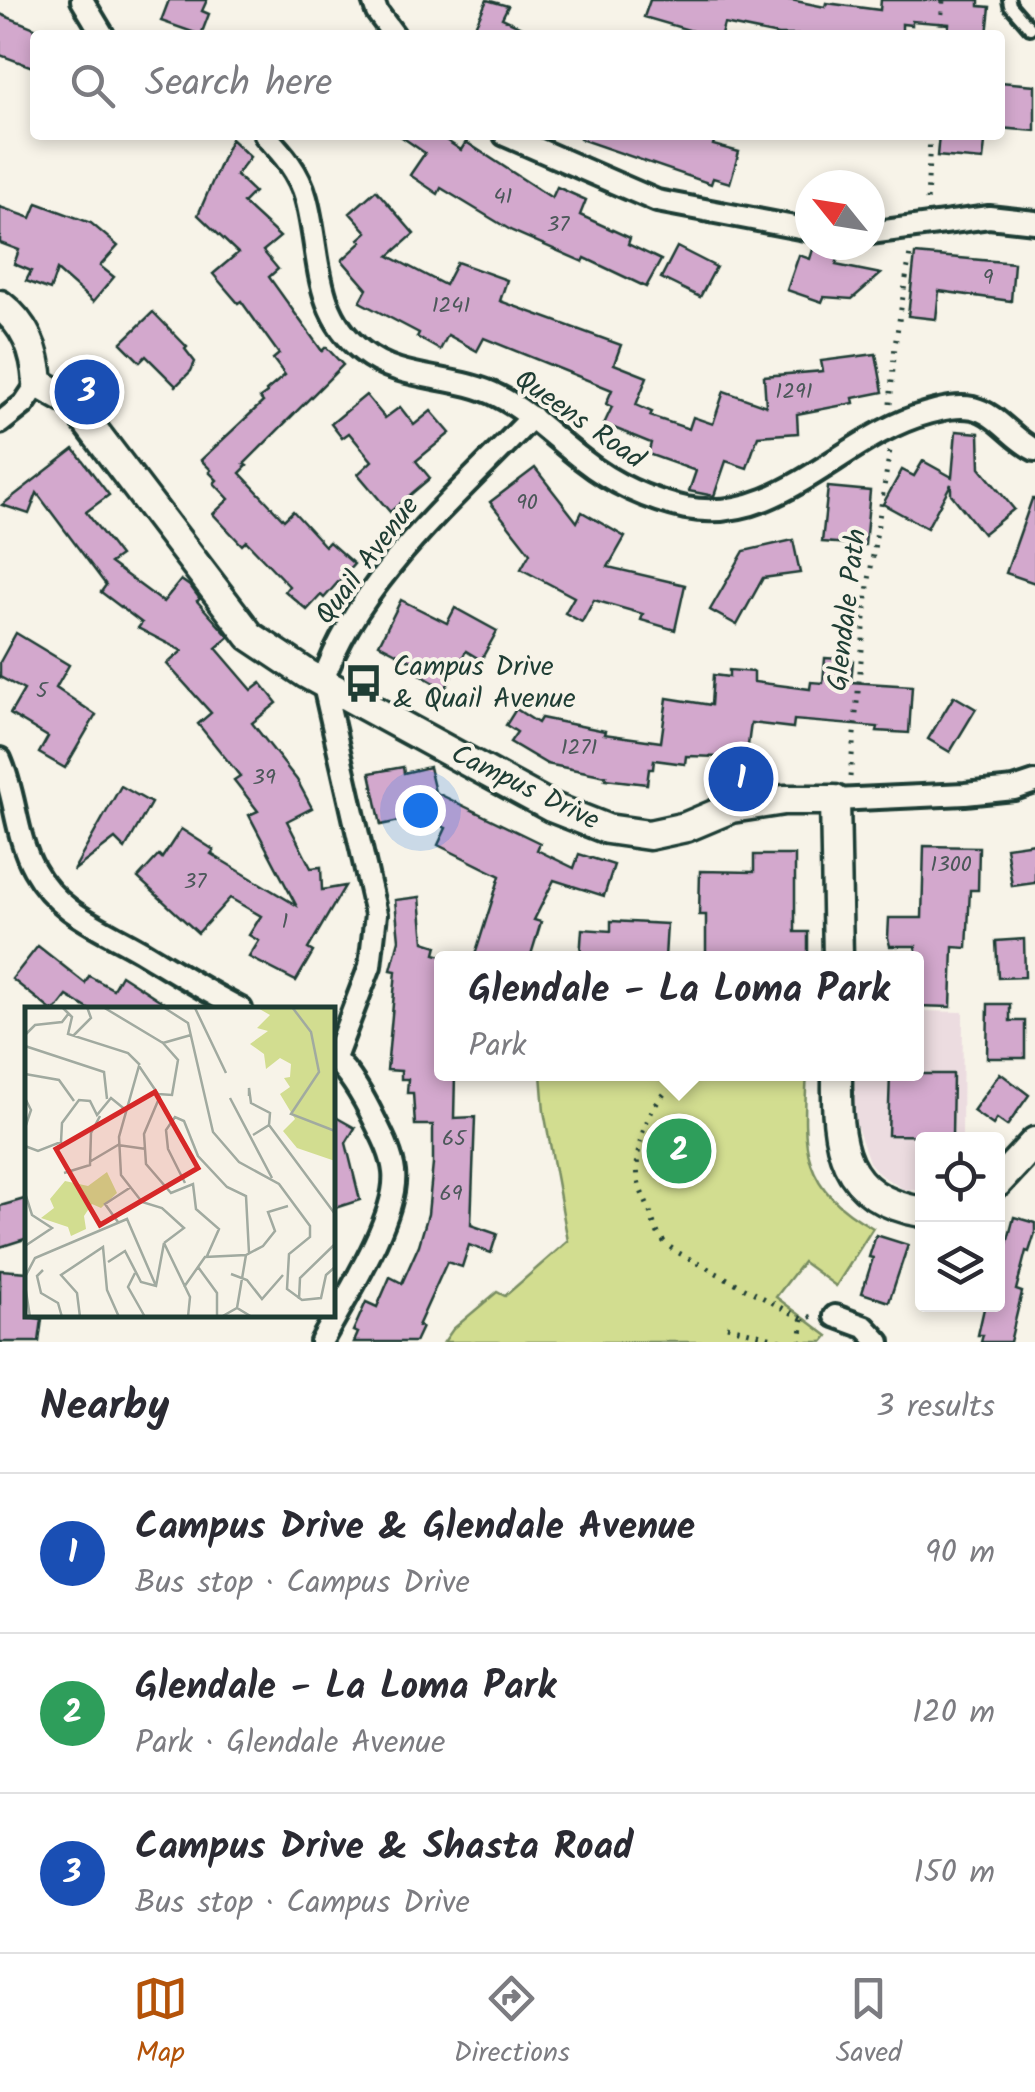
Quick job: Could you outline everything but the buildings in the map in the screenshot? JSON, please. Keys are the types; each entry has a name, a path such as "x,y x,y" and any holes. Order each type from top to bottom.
{"street":[{"path":"82,0 100,30"},
{"path":"372,0 390,30"},
{"name":"Queens Road","path":"271,140 288,158 306,198 320,280 335,320 348,338 384,364 406,372 474,384 501,397 532,417 585,462 636,493 686,508 753,505 774,496 892,415 952,407 983,411 1035,450"},
{"path":"516,140 657,201 795,227"},
{"path":"885,232 989,217 1035,222"},
{"path":"0,305 27,334 37,361 38,383 24,404 0,423"},
{"name":"Campus Drive","path":"38,383 72,402 250,636 323,682 551,807 608,830 649,834 746,805 784,800 965,794 1014,789 1035,782"},
{"name":"Quail Avenue","path":"323,682 331,658 408,547 454,494 532,417"},
{"path":"323,682 376,914 370,966 335,1054"},
{"path":"0,760 9,779 23,846 49,892 78,918 235,1007"},
{"path":"838,951 841,800"},
{"path":"335,1058 362,1094 386,1145 394,1173 393,1200 382,1227 335,1316"},
{"path":"837,1081 838,1143 851,1170 872,1191 898,1208 915,1211"},
{"path":"1005,1174 1035,1142"},
{"path":"835,1316 865,1328 879,1342"},
{"path":"321,1342 334,1317"}],"lane":[{"path":"1009,0 1030,28"}],"path":[{"path":"940,30 943,0"},
{"path":"930,140 927,203 946,210 949,221"},
{"name":"Glendale Path","path":"841,800 892,415 895,346 911,259"},
{"path":"679,1081 662,1094 649,1112 641,1149 640,1185 655,1232 677,1252 803,1319 800,1342"},
{"path":"727,1326 788,1342"}],"shaded area":[{"path":"924,1011 963,1012 962,1132 915,1132 915,1190 903,1189 879,1174 869,1162 857,1127 853,1127 855,1081 924,1081"}],"green space":[{"path":"542,1081 807,1081 805,1124 811,1164 832,1197 873,1228 836,1286 803,1262 776,1297 828,1336 823,1342 444,1342 453,1329 497,1292 505,1296 568,1241"}],"place":[{"name":"Campus Drive & Shasta Road","path":"87,392"},
{"name":"Campus Drive & Quail Avenue","path":"363,683"},
{"name":"Campus Drive & Glendale Avenue","path":"741,779"},
{"name":"Glendale - La Loma Park","path":"679,1151"}]}
